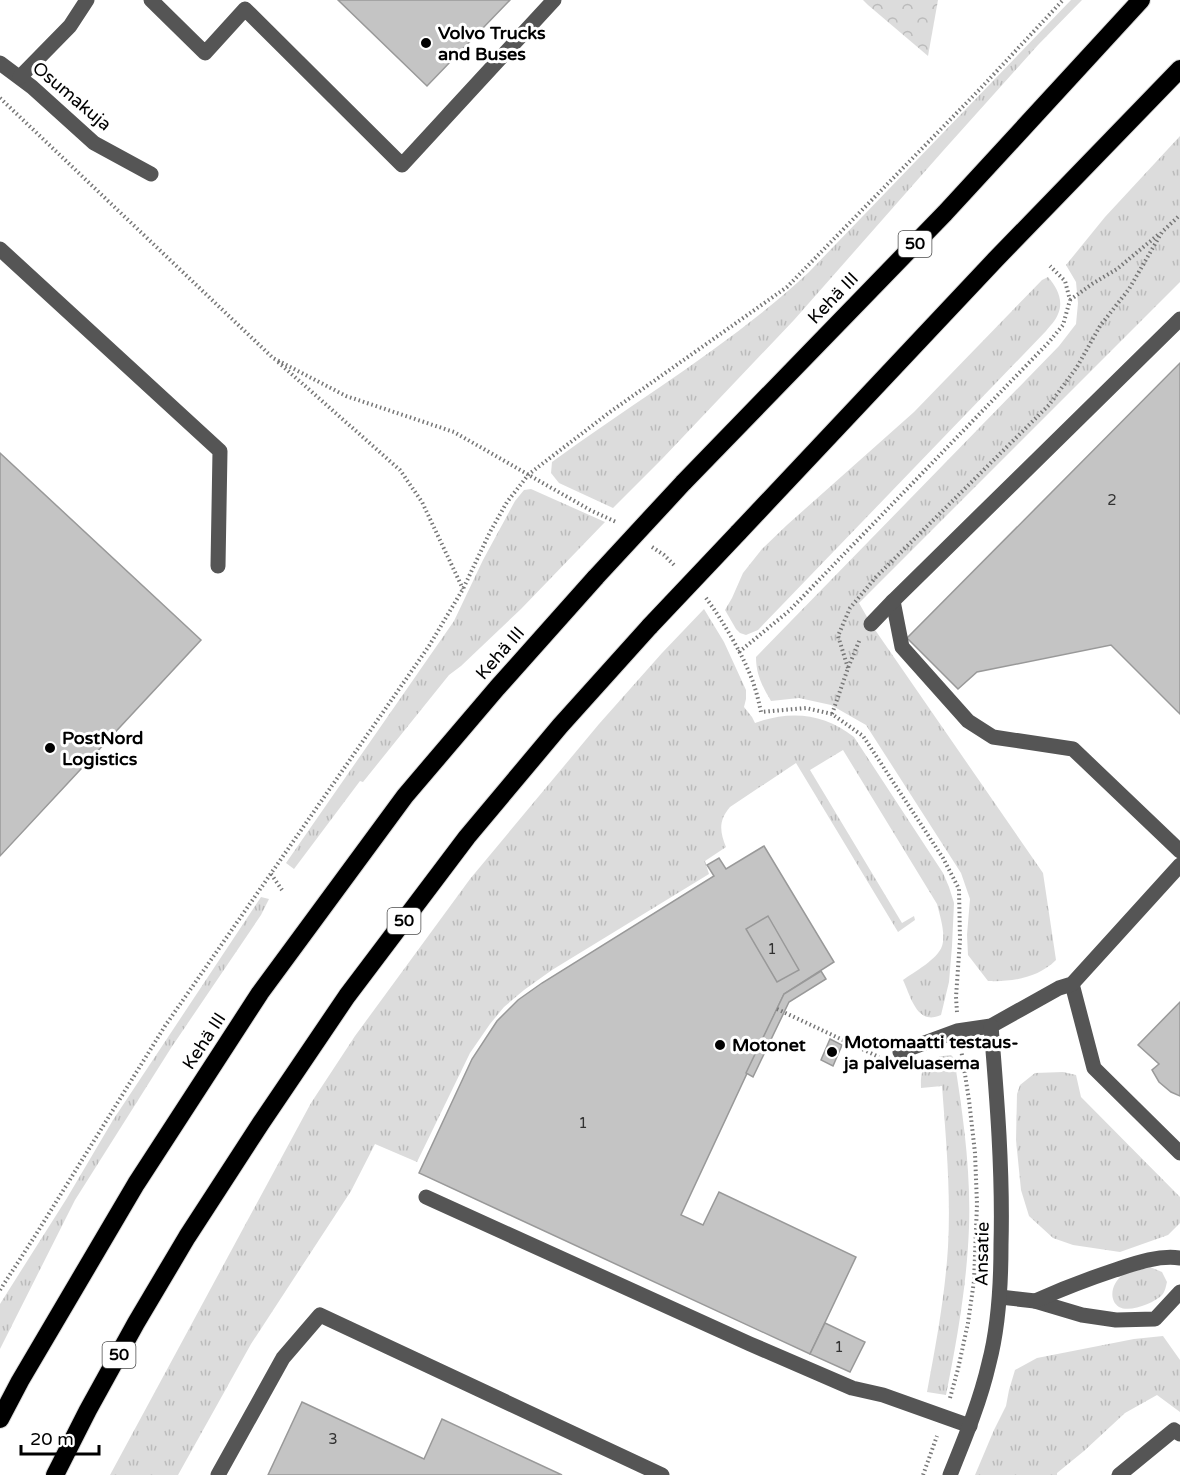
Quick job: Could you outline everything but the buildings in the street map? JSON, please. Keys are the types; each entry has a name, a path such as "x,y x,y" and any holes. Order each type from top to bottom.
{"highway":[{"name":"Kehä III","path":"0,1419 136,1184 260,993 405,796 596,577 683,483 945,213 1141,0"},
{"name":"50","path":"56,1475 125,1342 188,1237 261,1123 347,996 467,837 560,726 650,626 995,260 1180,69"}],"street":[{"path":"20,77 70,26 87,0"},
{"path":"151,0 205,53 245,9 402,165 554,0"},
{"name":"Osumakuja","path":"0,63 20,77 94,143 151,174"},
{"path":"0,249 220,451 218,566"},
{"path":"871,624 1180,319"},
{"path":"893,601 902,647 969,721 993,737 1073,749 1180,851"},
{"path":"900,1052 957,1031 991,1026 1059,988 1072,984 1180,865"},
{"path":"1072,984 1094,1068 1180,1153"},
{"name":"Ansatie","path":"950,1475 970,1426 990,1362 1000,1297 1002,1202 999,1111 991,1026"},
{"path":"426,1197 852,1389 883,1395 970,1426"},
{"path":"1035,1300 1133,1264 1168,1256 1180,1257"},
{"path":"1000,1297 1035,1300 1082,1315 1116,1320 1155,1319 1180,1292"},
{"path":"218,1475 283,1358 320,1315 662,1475"},
{"path":"1119,1475 1174,1431 1180,1434"}],"path":[{"path":"0,1290 165,1026 429,646 463,589 507,502 529,474 610,412 787,287 980,89 1063,0"},
{"path":"0,98 273,358 400,470 422,502 463,589"},
{"path":"1070,300 1117,269 1180,215"},
{"path":"848,668 838,636 850,608 876,577 1049,405 1077,367 1100,326 1129,289 1162,232"},
{"path":"739,652 789,611 1063,325 1070,300 1065,281 1050,266"},
{"path":"273,358 346,396 454,432 590,510 622,525"},
{"path":"647,543 679,570"},
{"path":"702,592 718,614 739,652 754,683 761,712 806,708 832,714 863,736 943,858 959,888 957,1031 969,1100 975,1153 974,1281 958,1369 945,1416 922,1475"},
{"path":"832,714 861,636 871,624"},
{"path":"271,874 282,890"},
{"path":"777,1009 880,1057"}],"green space":[{"path":"863,0 938,0 928,56 868,5"},
{"path":"1071,0 1082,0 1038,45 794,320 613,508 559,483 551,473 552,462 684,371 779,299 809,272"},
{"path":"1180,136 1180,282 859,603 871,624 1043,873 1056,960 1041,971 1024,978 988,981 968,955 970,899 961,873 866,725 831,705 799,698 771,701 760,680 756,657 1059,346 1076,324 1078,303 1076,282 1066,265 1105,217"},
{"path":"1048,277 1060,299 1060,309 1053,323 758,630 746,635 740,633 725,610 743,573 762,549 914,412 1042,280"},
{"path":"531,489 605,522 521,609 449,675 363,782 360,781 294,869 286,863 454,621 515,501 524,490"},
{"path":"704,609 724,642 746,690 744,707 755,723 781,716 806,716 831,723 854,737 943,873 954,903 949,982 941,1015 926,1017 921,1013 912,1001 903,980 940,951 943,931 937,904 843,750 810,770 902,923 914,916 915,920 898,932 796,763 730,807 723,817 721,827 726,847 705,861 709,874 552,970 504,1007 470,1053 417,1162 375,1144 351,1191 251,1344 178,1475 110,1475 311,1103 355,1036 470,879 599,724"},
{"path":"261,897 269,899 261,915 171,1048 75,1200 0,1349 0,1304 113,1120"},
{"path":"951,1055 954,1058 966,1142 969,1227 961,1312 946,1395 927,1392 947,1265 949,1227 942,1086 921,1088 921,1080 927,1063 936,1058"},
{"path":"1063,1072 1076,1075 1081,1097 1180,1197 1180,1223 1168,1235 1120,1252 1073,1245 1053,1238 1029,1216 1021,1190 1016,1140 1017,1094 1020,1085 1035,1073"},
{"path":"1150,1267 1162,1272 1167,1282 1163,1294 1142,1306 1129,1309 1115,1304 1112,1295 1116,1281 1123,1275"},
{"path":"1163,1336 1180,1360 1180,1412 1157,1395 1125,1413 1057,1475 975,1475 1006,1406 1015,1370 1037,1358 1134,1339"}],"place":[{"name":"Volvo Trucks and Buses","path":"426,43"},
{"name":"PostNord Logistics","path":"50,748"},
{"name":"Motonet","path":"720,1045"},
{"name":"Motomaatti testaus- ja palveluasema","path":"832,1052"}]}
